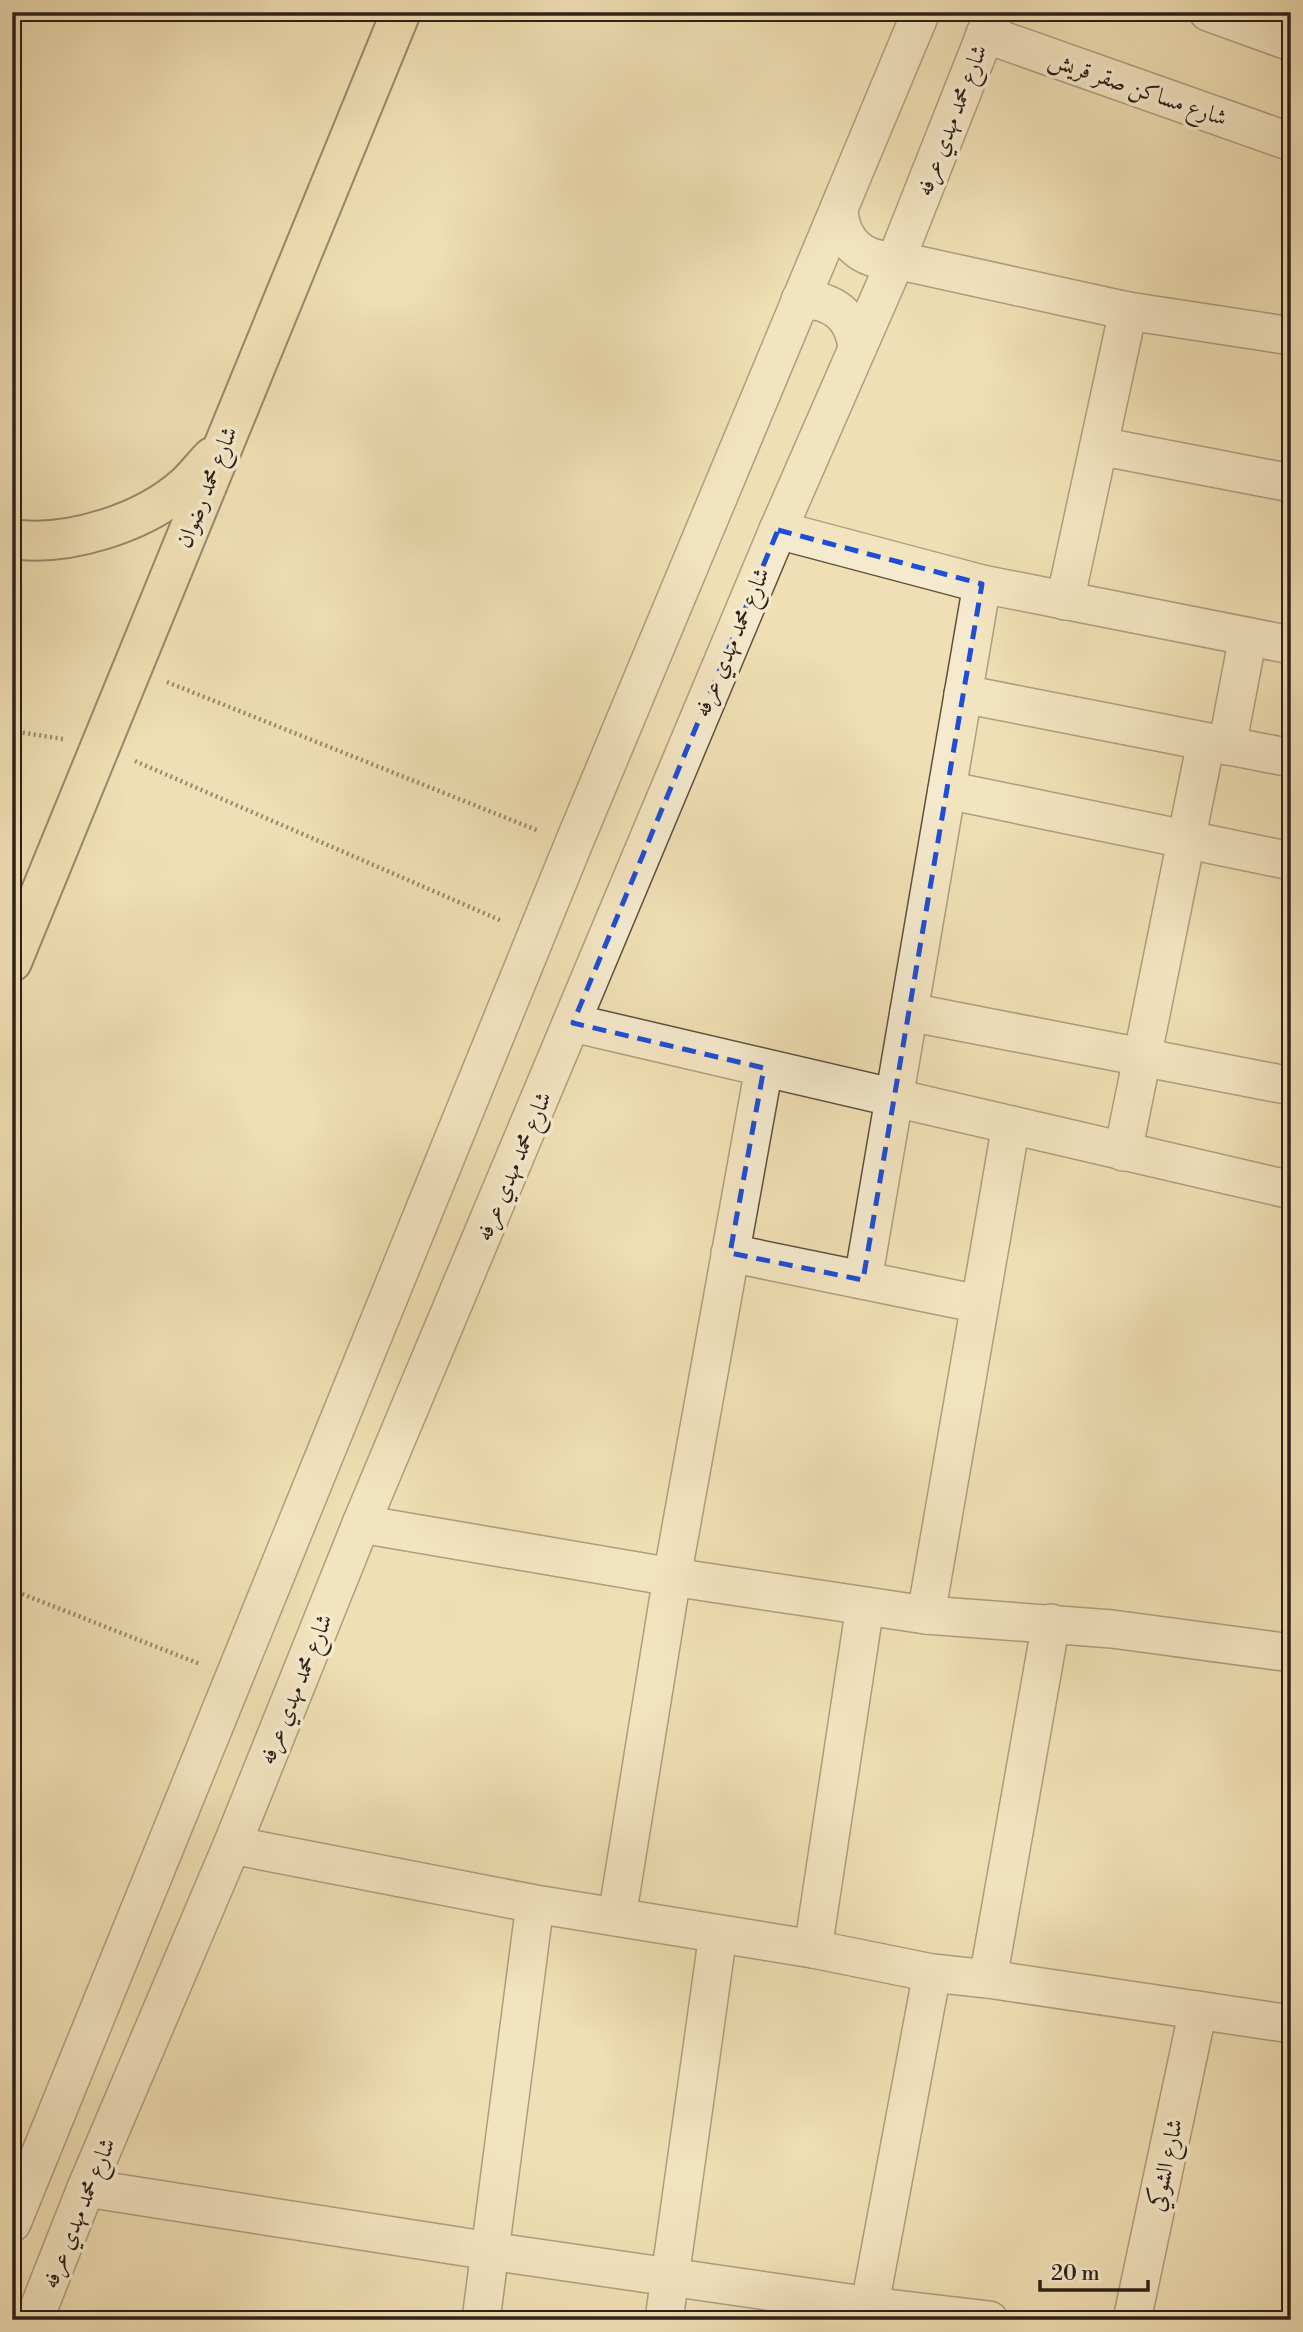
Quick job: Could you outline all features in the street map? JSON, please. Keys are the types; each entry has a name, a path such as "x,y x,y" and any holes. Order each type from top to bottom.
{"main road":[{"name":"شارع محمد رضوان","path":"12,962 401,12"},
{"path":"12,538 29,541 85,536 138,517 186,486 223,445"}],"street":[{"path":"12,2222 573,845 921,12"},
{"path":"1208,12 1291,42"},
{"name":"شارع مساكن صقر قريش","path":"989,23 1291,142"},
{"name":"شارع محمد مهدي عرفه","path":"34,2320 86,2188 232,1845 361,1524 778,530 896,260 989,23"},
{"path":"839,213 841,227 856,250 882,261 896,260 1128,311 1291,336"},
{"path":"800,300 824,302 835,307 851,324 857,347"},
{"path":"1065,601 1128,311"},
{"path":"1099,446 1291,483"},
{"path":"778,530 982,584 1291,645"},
{"path":"863,1280 982,584"},
{"path":"1124,1152 1186,840 1248,637"},
{"path":"963,694 1291,758"},
{"path":"947,790 1291,861"},
{"path":"909,1012 1291,1086"},
{"path":"573,1023 1291,1190"},
{"path":"617,1917 672,1577 764,1068"},
{"path":"926,1615 1011,1125"},
{"path":"730,1252 979,1304"},
{"path":"361,1524 672,1577 926,1615 1051,1623 1291,1653"},
{"path":"813,1949 865,1606"},
{"path":"988,1979 1051,1623"},
{"path":"232,1845 535,1904 813,1949 932,1973 1291,2024"},
{"path":"481,2320 535,1904"},
{"path":"664,2320 718,1934"},
{"path":"868,2313 932,1973"},
{"name":"شارع الشوكي","path":"1132,2320 1198,2010"},
{"path":"86,2188 490,2251 671,2275 868,2313 989,2320"}],"path":[{"path":"133,668 573,845"},
{"path":"12,731 101,746 536,936"},
{"path":"12,1590 234,1677"}],"highlighted area":[{"path":"778,530 982,584 863,1280 730,1253 764,1068 573,1023"}]}
